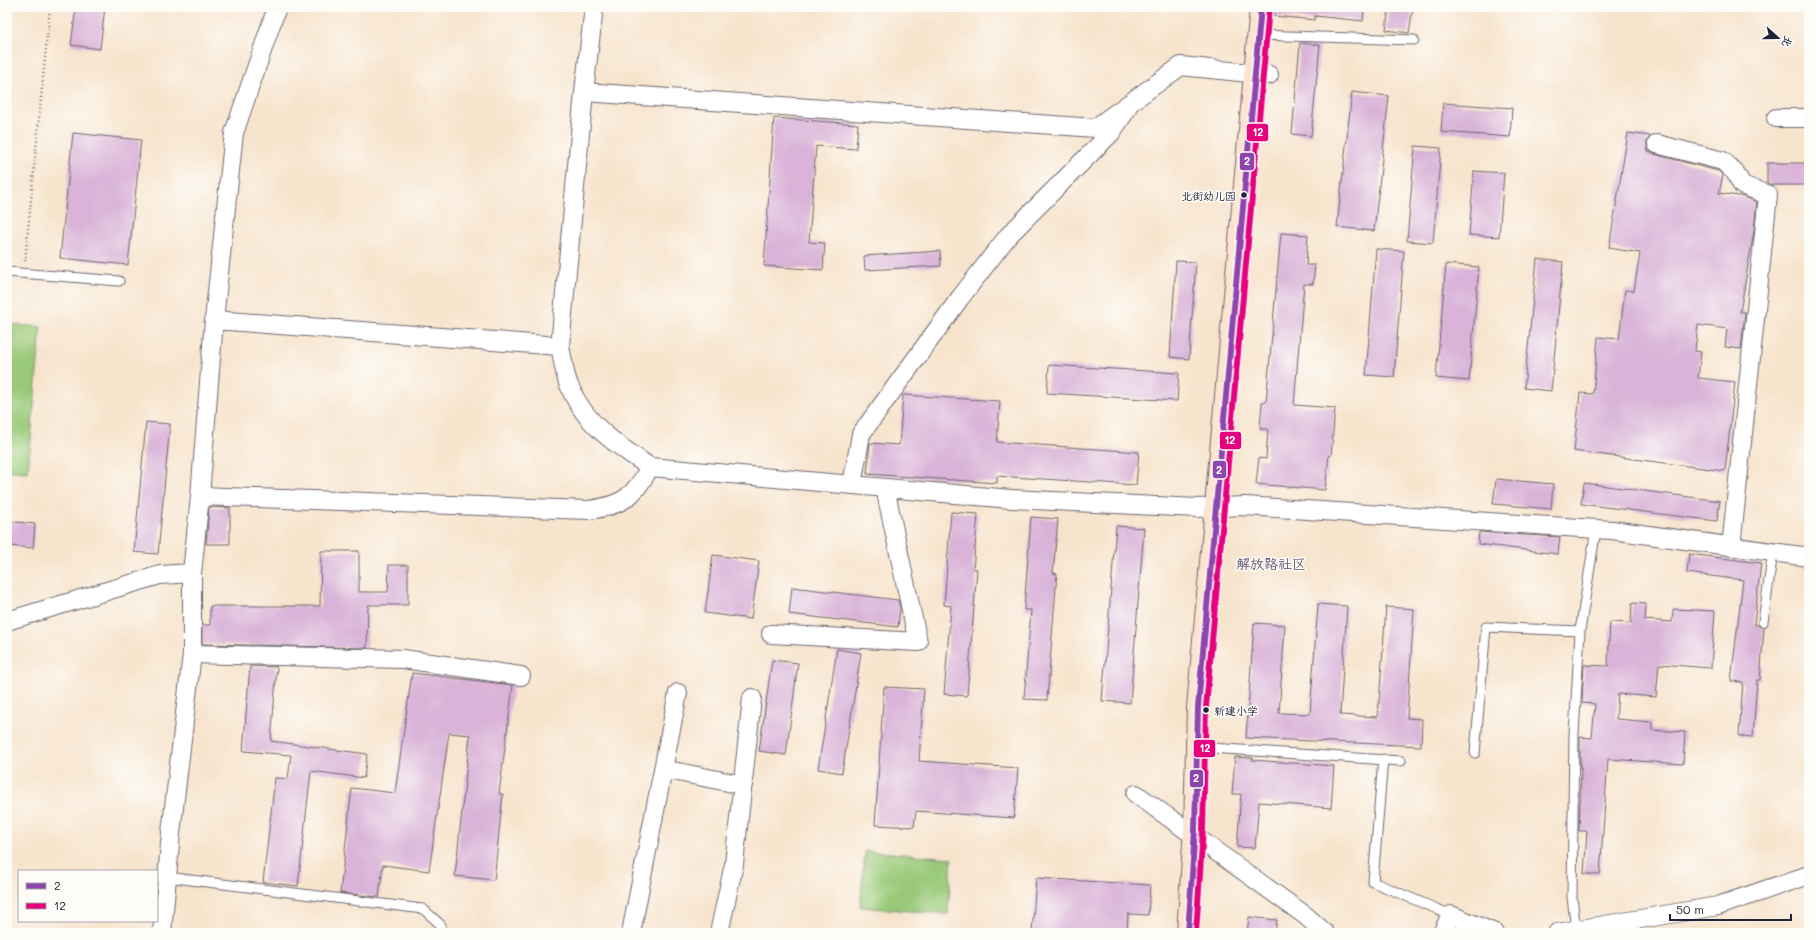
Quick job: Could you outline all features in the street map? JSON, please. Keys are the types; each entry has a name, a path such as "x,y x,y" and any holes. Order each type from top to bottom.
{"street":[{"path":"162,933 192,654 192,573 200,496 214,320 234,133 277,7"},
{"path":"594,7 584,92 560,346 568,385 588,420 618,446 650,467 1011,499 1198,508 1246,506 1596,529 1809,557"},
{"path":"1261,7 1266,35"},
{"path":"1188,933 1201,841 1211,748 1224,507 1262,74 1266,35 1275,7"},
{"path":"584,92 1095,128 1181,66 1262,74"},
{"path":"852,485 861,434 960,298 1008,236 1111,133 1134,99"},
{"path":"1776,118 1809,118"},
{"path":"1657,144 1723,161 1735,172 1742,185 1768,195 1731,547"},
{"path":"214,320 560,346"},
{"path":"200,496 588,510 608,508 626,499 641,485 650,467"},
{"path":"771,634 918,642 885,488"},
{"path":"1202,933 1198,707 1224,507"},
{"path":"7,621 160,575 192,573"},
{"path":"192,654 403,659 521,676"},
{"path":"631,933 678,694"},
{"path":"719,933 734,864 752,698"},
{"path":"663,769 743,785"},
{"path":"1136,794 1306,916 1326,933"},
{"path":"1557,933 1718,906 1809,875"},
{"path":"1442,933 1451,915 1495,933"}],"lane":[{"path":"1266,35 1414,40"},
{"path":"7,272 119,281"},
{"path":"1576,930 1572,897 1574,734 1580,631 1596,529"},
{"path":"1763,622 1772,552"},
{"path":"1475,753 1486,627 1580,631"},
{"path":"1211,748 1402,761"},
{"path":"1383,759 1373,882 1451,915"},
{"path":"167,877 423,909 441,925 440,933"}],"path":[{"path":"24,273 50,7"}],"green space":[{"path":"7,89 12,90 7,149"},
{"path":"7,324 41,327 28,472 7,471"},
{"path":"865,851 952,858 948,914 860,907"}],"building":[{"path":"76,7 105,7 100,49 71,45"},
{"path":"1274,7 1364,7 1363,21 1315,16 1315,20 1274,16"},
{"path":"1389,7 1413,7 1409,33 1386,30"},
{"path":"1300,43 1320,45 1311,136 1292,134"},
{"path":"1352,92 1389,96 1374,231 1337,227"},
{"path":"1443,103 1512,108 1510,137 1441,132"},
{"path":"774,118 858,124 856,149 816,146 809,242 825,243 823,270 764,266"},
{"path":"73,133 141,140 128,265 60,258"},
{"path":"1628,133 1650,136 1647,141 1648,151 1654,154 1718,171 1723,175 1719,193 1745,197 1757,202 1754,231 1740,312 1745,312 1741,349 1725,347 1727,329 1698,325 1695,351 1701,352 1698,378 1735,382 1725,471 1574,451 1580,393 1593,394 1598,337 1619,339 1625,290 1634,291 1640,253 1609,248"},
{"path":"1415,146 1441,148 1433,243 1407,241"},
{"path":"1767,163 1809,163 1809,185 1772,185 1767,183"},
{"path":"1474,171 1504,173 1499,237 1469,235"},
{"path":"1281,233 1308,235 1306,265 1315,265 1313,284 1304,284 1294,405 1335,408 1331,456 1329,455 1325,490 1256,484 1259,458 1266,459 1268,429 1260,429 1262,402 1266,402"},
{"path":"1376,249 1404,251 1394,377 1366,375"},
{"path":"940,251 941,266 865,270 864,256"},
{"path":"1537,259 1563,262 1551,391 1524,388"},
{"path":"1176,261 1196,262 1189,359 1170,357"},
{"path":"1446,264 1479,267 1469,381 1436,378"},
{"path":"1049,365 1179,373 1177,401 1047,393"},
{"path":"903,395 1000,401 997,442 1139,452 1136,485 997,476 997,483 867,474 870,443 899,445"},
{"path":"146,422 170,424 158,554 134,552"},
{"path":"1496,479 1553,484 1551,509 1493,504"},
{"path":"1584,483 1720,501 1717,521 1581,504"},
{"path":"209,507 230,508 230,544 206,544"},
{"path":"951,512 978,514 973,569 977,569 967,696 944,694 951,606 944,605"},
{"path":"1031,517 1058,519 1053,573 1057,574 1047,700 1024,699 1031,610 1024,610"},
{"path":"7,521 35,524 33,548 7,546"},
{"path":"1116,526 1144,528 1130,703 1102,701"},
{"path":"1479,532 1560,537 1558,554 1478,544"},
{"path":"321,551 359,551 359,592 388,592 389,565 408,565 408,605 368,605 367,648 202,644 202,625 210,625 210,606 320,606"},
{"path":"1689,554 1761,563 1754,624 1764,628 1760,680 1757,680 1753,737 1739,736 1743,682 1731,681 1743,580 1687,573"},
{"path":"713,555 759,561 751,619 705,613"},
{"path":"792,587 898,600 900,608 898,627 789,614"},
{"path":"1632,603 1646,604 1645,620 1672,622 1673,609 1715,611 1711,668 1659,664 1656,697 1618,694 1616,719 1652,722 1652,730 1685,732 1683,764 1608,759 1600,874 1584,874 1587,831 1579,831 1581,768 1580,737 1592,738 1595,704 1582,703 1584,665 1608,666 1610,622 1631,623"},
{"path":"1318,604 1347,606 1340,715 1378,717 1386,607 1414,609 1407,718 1422,719 1421,746 1246,738 1254,623 1285,625 1279,713 1310,714"},
{"path":"837,649 861,653 842,773 818,769"},
{"path":"772,660 798,663 786,755 759,751"},
{"path":"250,666 277,667 271,741 367,754 364,778 311,771 298,886 263,882 275,778 288,779 291,755 243,751"},
{"path":"412,673 513,685 499,794 503,794 494,880 455,876 470,735 449,733 429,871 383,865 379,897 340,893 352,788 395,793"},
{"path":"884,687 924,689 919,761 1018,768 1014,818 916,811 914,827 875,825"},
{"path":"1235,757 1253,758 1252,760 1334,766 1331,808 1259,802 1255,848 1237,847 1241,794 1232,794"},
{"path":"1036,878 1150,885 1148,915 1128,914 1127,933 1032,933"},
{"path":"1249,917 1277,920 1275,933 1247,933"}],"transit line":[{"name":"2","path":"1188,933 1195,829 1198,707 1261,7"},
{"name":"12","path":"1196,933 1203,829 1206,707 1269,8"}],"place":[{"name":"北街幼儿园","path":"1244,195"},
{"name":"新建小学","path":"1206,710"}],"district":[{"name":"解放路社区","path":"1271,563"}]}
